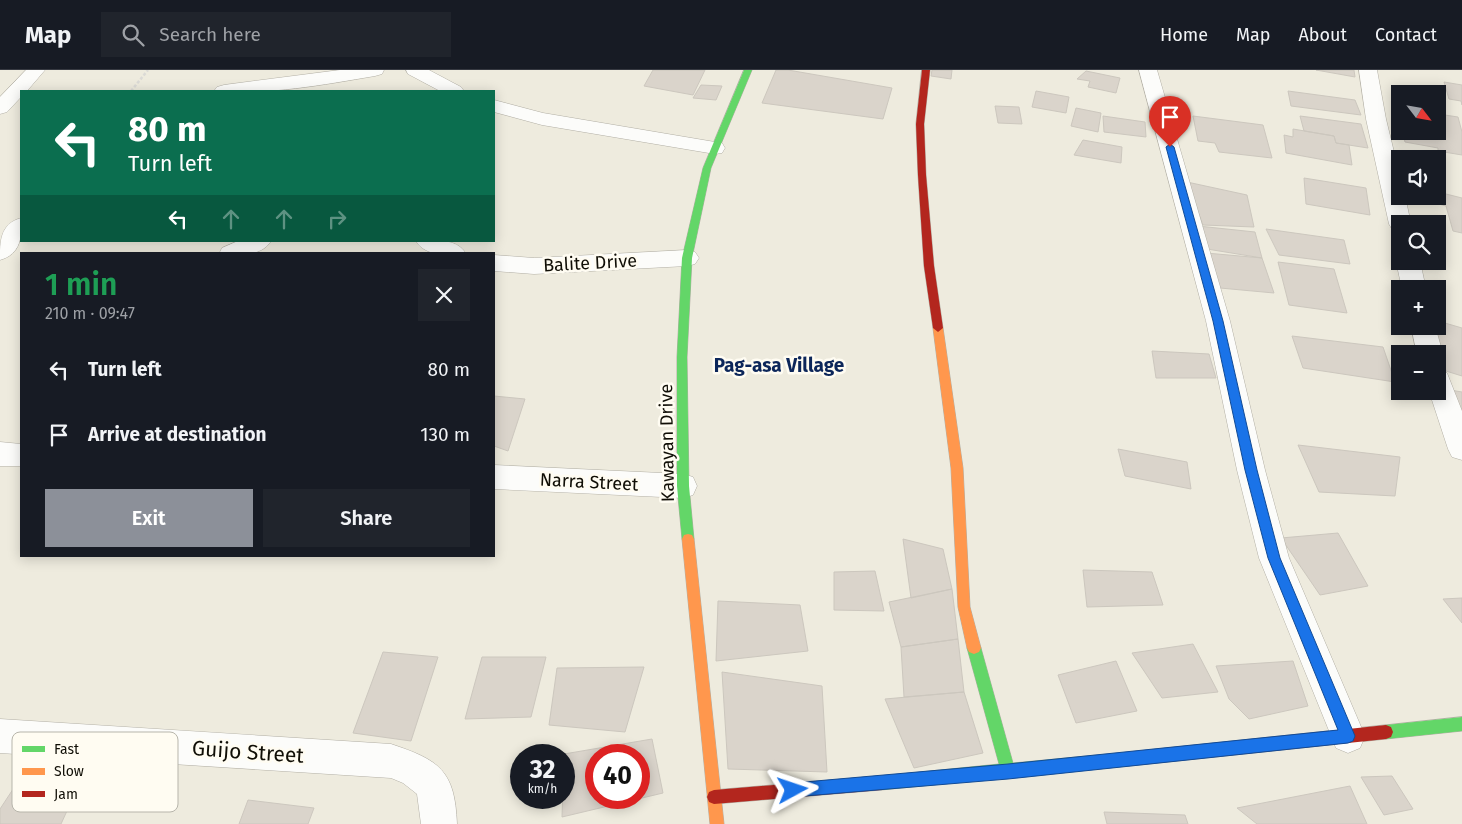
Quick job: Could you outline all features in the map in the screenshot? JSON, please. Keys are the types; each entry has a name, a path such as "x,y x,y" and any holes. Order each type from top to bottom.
{"street":[{"path":"0,108 12,92 36,70"},
{"path":"233,90 296,83 375,70"},
{"path":"415,70 452,90"},
{"name":"Kawayan Drive","path":"717,824 683,486 682,357 687,258 707,168 748,70"},
{"path":"926,70 920,124 922,175 929,266 958,468 960,554 964,607 1008,772"},
{"path":"1148,70 1218,321 1251,470 1274,558 1348,736"},
{"path":"1368,70 1376,119 1398,215"},
{"path":"495,106 542,119 715,148"},
{"path":"0,252 20,227"},
{"path":"235,252 258,242"},
{"path":"428,242 450,252"},
{"name":"Balite Drive","path":"495,263 534,266 687,258"},
{"path":"1445,400 1462,449"},
{"path":"0,454 20,455"},
{"name":"Narra Street","path":"495,477 683,486"},
{"path":"714,797 1008,772 1462,724"},
{"name":"Guijo Street","path":"178,747 391,761 413,768 432,782 439,801 440,824"}],"path":[{"path":"131,90 148,70"}],"building":[{"path":"653,70 705,70 693,95 644,86"},
{"path":"776,70 788,70 892,88 883,119 762,103"},
{"path":"932,70 952,70 951,79 931,76"},
{"path":"1316,70 1354,70 1355,77"},
{"path":"1086,71 1120,78 1116,93 1088,87 1090,81 1077,79"},
{"path":"1444,82 1462,85 1462,105 1461,101 1449,99"},
{"path":"701,85 722,86 716,100 693,98"},
{"path":"1036,91 1069,97 1066,113 1032,107"},
{"path":"1288,91 1355,100 1361,115 1291,106"},
{"path":"995,106 1019,107 1022,124 998,123"},
{"path":"1076,108 1101,113 1098,132 1071,126"},
{"path":"1446,115 1458,117 1462,132 1462,155 1405,142 1404,140 1446,140"},
{"path":"1103,116 1145,122 1146,137 1104,132"},
{"path":"1193,116 1263,125 1272,158 1219,152 1215,143 1198,141"},
{"path":"1300,116 1361,124 1368,148 1336,143 1334,136 1304,131"},
{"path":"1293,129 1334,136 1336,143 1349,145 1352,165 1286,153 1284,135 1293,137"},
{"path":"1083,140 1122,147 1121,163 1074,155"},
{"path":"1304,178 1366,188 1370,215 1306,204"},
{"path":"1187,182 1247,195 1254,227 1203,225"},
{"path":"1446,194 1462,198 1462,233 1453,231 1446,206 1442,205 1446,205"},
{"path":"1198,226 1255,232 1262,258 1207,249"},
{"path":"1266,229 1344,240 1350,264 1279,255"},
{"path":"1206,253 1262,258 1274,293 1220,288"},
{"path":"1278,262 1334,269 1347,313 1289,305"},
{"path":"1446,323 1462,328 1462,376 1446,371 1446,345 1440,345 1437,335 1446,335"},
{"path":"1292,336 1383,347 1391,370 1391,381 1303,368"},
{"path":"1152,351 1209,354 1216,378 1156,378"},
{"path":"1450,390 1462,392 1462,415"},
{"path":"495,396 525,399 508,451 495,446"},
{"path":"1298,445 1400,457 1395,496 1319,492"},
{"path":"1118,449 1187,462 1191,489 1125,476"},
{"path":"1338,533 1368,586 1320,595 1281,538"},
{"path":"903,539 943,549 952,589 911,598"},
{"path":"1083,570 1152,572 1163,605 1087,607"},
{"path":"875,571 884,611 834,610 834,572"},
{"path":"952,589 958,639 901,647 889,602"},
{"path":"1462,598 1462,623 1443,599"},
{"path":"718,601 800,605 808,651 716,661"},
{"path":"958,639 964,692 904,697 901,647"},
{"path":"1193,644 1218,692 1162,698 1132,653"},
{"path":"383,652 438,657 411,741 353,733"},
{"path":"482,657 546,657 531,717 465,719"},
{"path":"1116,661 1137,711 1076,723 1058,675"},
{"path":"1293,661 1308,706 1249,719 1229,699 1216,666"},
{"path":"644,667 625,732 549,725 557,668"},
{"path":"722,672 822,686 827,772 728,769"},
{"path":"964,692 983,753 914,768 885,699"},
{"path":"652,739 663,793 650,796 650,744 623,744"},
{"path":"585,750 585,809 596,809 562,817 562,809 575,809 575,752"},
{"path":"1392,776 1413,809 1384,815 1361,777"},
{"path":"1350,786 1367,824 1257,824 1237,808"},
{"path":"12,791 12,812 66,812 61,824 0,824 0,809"},
{"path":"248,800 314,808 308,824 239,824"},
{"path":"1104,812 1185,815 1188,824 1107,824"}],"traffic: fast":[{"path":"688,539 683,486 682,357 687,258 707,168 748,70"},
{"path":"974,648 1008,772"},
{"path":"1386,732 1462,724"},
{"path":"881,783 1129,759"}],"traffic: slow":[{"path":"938,328 957,468 964,607 974,648"},
{"path":"688,539 717,824"}],"traffic: jam":[{"path":"926,70 920,124 922,175 929,266 938,328"},
{"path":"1129,759 1386,732"},
{"path":"714,797 881,783"}],"district":[{"name":"Pag-asa Village","path":"779,365"}],"route":[{"path":"793,790 1008,772 1348,736 1298,620 1274,558 1251,470 1218,321 1170,147"}]}
